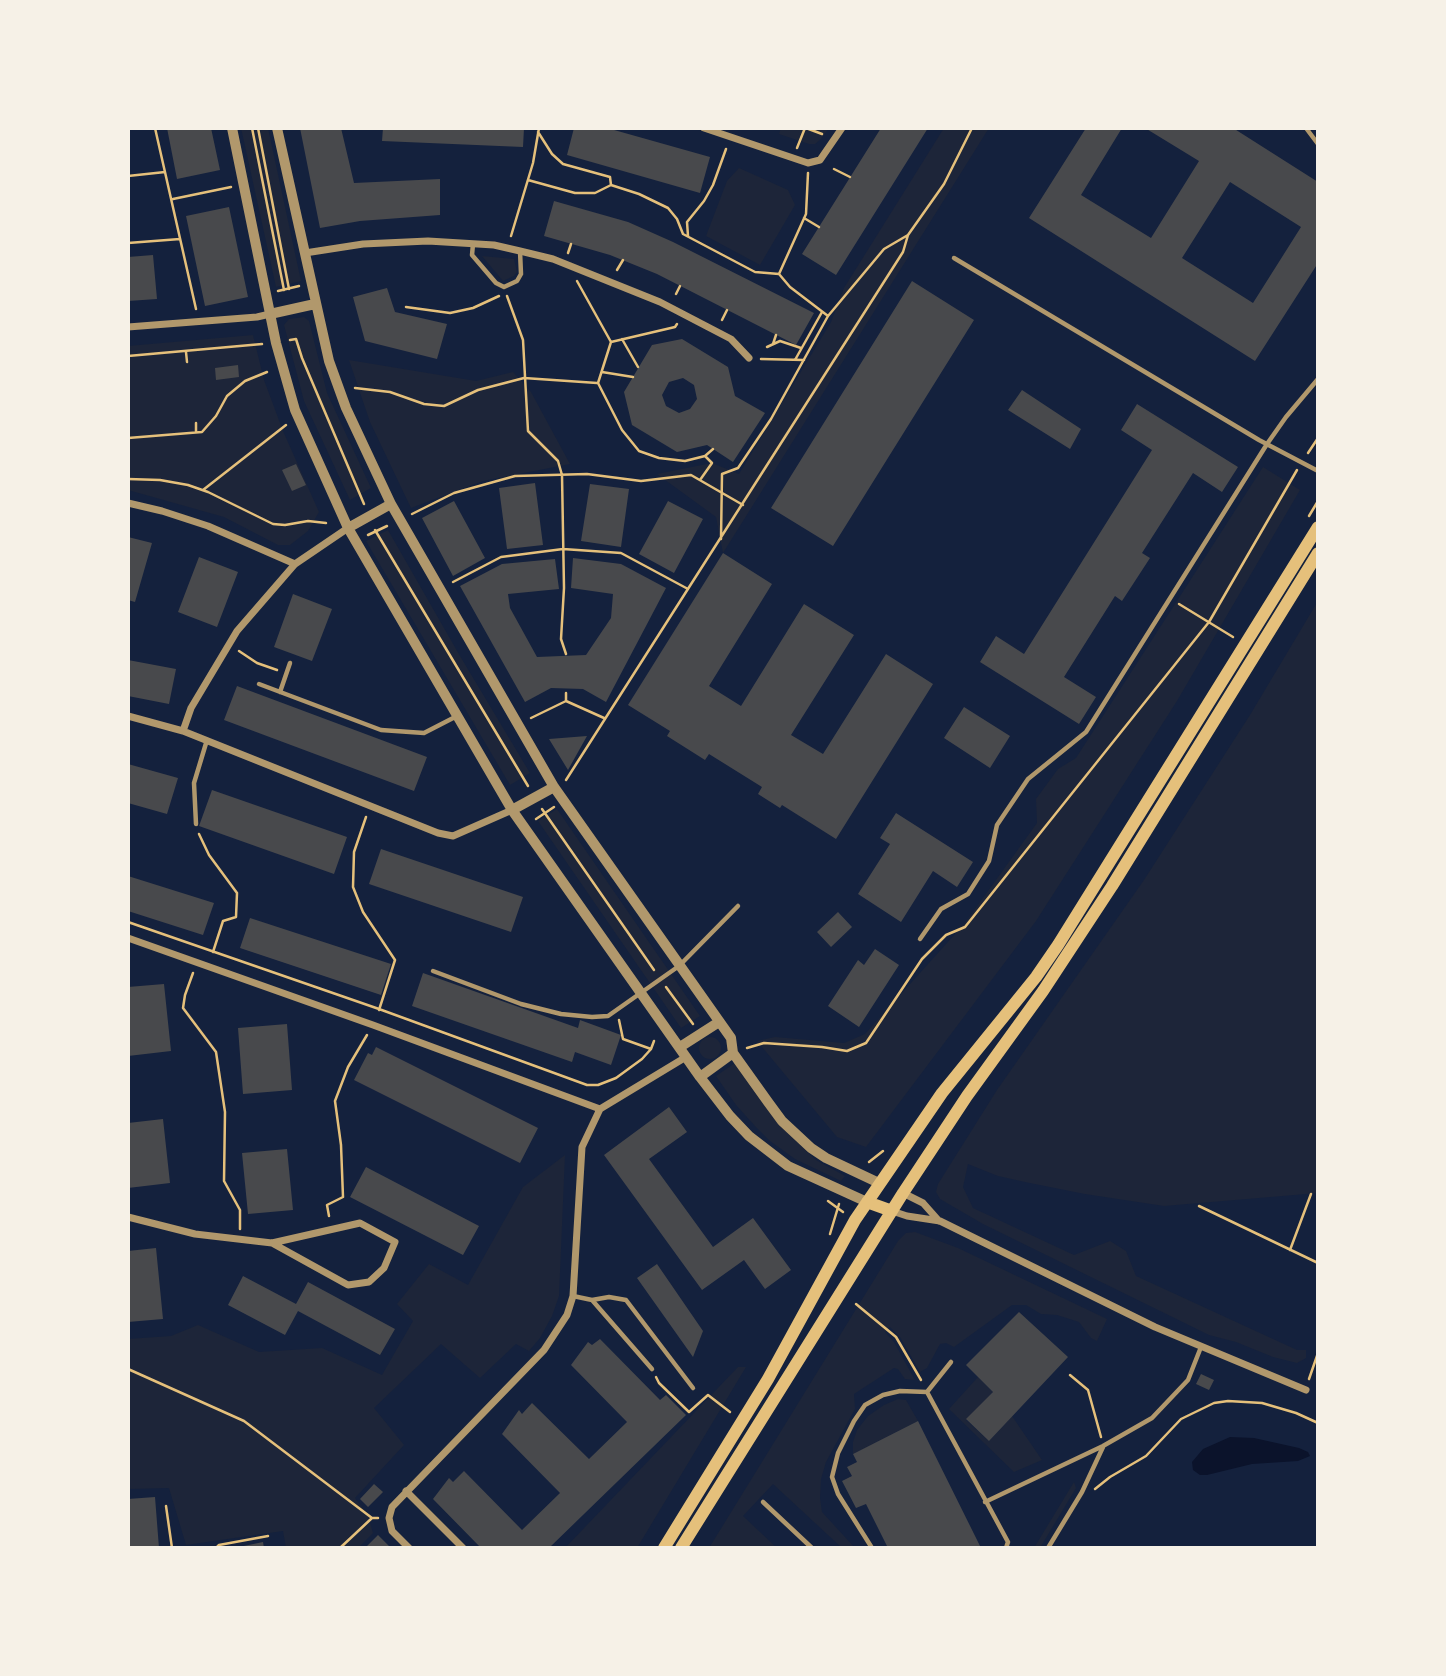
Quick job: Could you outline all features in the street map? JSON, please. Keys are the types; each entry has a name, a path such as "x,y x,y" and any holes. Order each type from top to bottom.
{"main road":[{"path":"664,1548 768,1379 830,1264 879,1183 942,1093 1036,977 1058,945 1318,527"},
{"path":"681,1548 903,1193 967,1096 1073,947 1318,553"},
{"path":"879,1183 903,1193"},
{"path":"867,1202 892,1211"}],"street":[{"path":"232,128 276,343 295,410 348,528 512,810 643,992 699,1077 730,1116 767,1151 805,1175 867,1202"},
{"path":"277,128 329,361 346,408 400,520 554,787 731,1038 733,1053 782,1121 798,1138 826,1158 879,1183"},
{"path":"704,128 808,163 820,160 842,128"},
{"path":"305,253 363,244 428,242 472,244 520,251 564,263 660,302 731,339 749,358"},
{"path":"128,327 270,314 315,304"},
{"path":"128,503 208,526 295,564"},
{"path":"183,731 191,708 237,631 295,564 348,528 391,504"},
{"path":"128,716 183,731 370,807 438,833 453,836 512,810 554,787"},
{"path":"128,938 600,1109"},
{"path":"409,1548 392,1531 389,1518 392,1507 544,1350 567,1315 573,1296 582,1147 600,1109 683,1052 701,1034 719,1022"},
{"path":"699,1077 733,1053"},
{"path":"903,1193 923,1203 940,1221"},
{"path":"892,1211 940,1221 1155,1327 1306,1390"},
{"path":"128,1217 195,1234 272,1243 341,1225 360,1223 395,1242 384,1268 369,1282 348,1285 272,1243"},
{"path":"407,1490 463,1548"}],"lane":[{"path":"1306,128 1318,144"},
{"path":"472,244 472,255 496,283 504,287 517,281 521,274 520,251"},
{"path":"954,258 1267,444 1318,471"},
{"path":"920,939 941,909 968,894 989,860 997,825 1028,779 1086,732 1267,444 1318,379"},
{"path":"281,692 290,663"},
{"path":"259,684 381,730 424,733 458,716"},
{"path":"196,824 194,783 207,740"},
{"path":"433,971 521,1004 561,1014 608,1016 679,966 738,906"},
{"path":"573,1296 592,1300 609,1297 626,1300 694,1388"},
{"path":"592,1300 652,1369"},
{"path":"985,1502 1103,1446 1152,1418 1188,1380 1201,1347"},
{"path":"927,1392 951,1362"},
{"path":"872,1548 838,1494 832,1477 838,1453 854,1421 866,1405 883,1395 900,1391 927,1392"},
{"path":"927,1392 1008,1542 1006,1548"},
{"path":"1048,1548 1082,1492 1103,1446"},
{"path":"762,1502 812,1548"}],"path":[{"path":"155,128 199,321"},
{"path":"252,128 286,289 258,128"},
{"path":"798,145 806,128 834,139"},
{"path":"554,787 567,779 743,505 903,252 908,235 944,184 972,128"},
{"path":"507,248 528,180 539,130"},
{"path":"539,130 552,154 563,164 610,177 611,185"},
{"path":"688,237 687,222 708,193 726,149"},
{"path":"779,274 806,214 808,163"},
{"path":"834,169 850,177"},
{"path":"128,176 165,172"},
{"path":"528,180 575,193 595,192 611,185 639,194 668,208 677,219 683,234 755,272 779,274 790,287 828,316"},
{"path":"171,200 231,187"},
{"path":"804,218 819,227"},
{"path":"721,539 722,474 737,468 771,419 828,316 884,248 908,235"},
{"path":"128,243 180,239"},
{"path":"568,253 571,244"},
{"path":"617,270 623,260"},
{"path":"577,281 611,342 598,383 622,430 639,451 659,458 685,461 705,456 713,449"},
{"path":"676,294 680,286"},
{"path":"406,307 450,313 495,299 504,287"},
{"path":"504,287 523,340 528,431 558,461 562,475 564,588 561,639 566,654"},
{"path":"722,320 727,310"},
{"path":"795,360 822,312"},
{"path":"611,342 675,327"},
{"path":"773,344 776,335"},
{"path":"128,356 296,339 376,531 545,813 701,1034"},
{"path":"622,339 638,367"},
{"path":"766,346 780,341 801,348"},
{"path":"186,351 187,362"},
{"path":"749,358 804,360"},
{"path":"128,438 202,432 232,391 245,380 267,372"},
{"path":"601,372 633,377"},
{"path":"355,388 390,392 424,404 444,406 478,390 524,378 598,383"},
{"path":"196,423 196,432"},
{"path":"203,490 286,425"},
{"path":"733,1053 764,1043 847,1051 866,1043 922,959 946,935 965,927 1209,622 1318,438"},
{"path":"700,480 712,463 705,456"},
{"path":"356,541 454,493 515,476 587,474 641,481 691,475 743,505"},
{"path":"128,479 160,480 203,490 273,524 285,526 308,520 326,523"},
{"path":"1308,517 1318,500"},
{"path":"450,583 501,557 563,549 621,553 688,589"},
{"path":"1170,598 1233,637"},
{"path":"229,644 257,663 269,667"},
{"path":"566,693 566,701"},
{"path":"528,719 566,701 604,718"},
{"path":"525,826 564,800"},
{"path":"327,1205 343,1198 341,1145 335,1101 348,1067 373,1025 396,960 363,912 353,887 354,852 370,807"},
{"path":"196,824 209,855 237,893 236,917 223,921 213,952"},
{"path":"128,922 379,1009 587,1086 598,1086 616,1078 642,1059 654,1041"},
{"path":"197,963 183,1008 216,1052 226,1112 224,1181 240,1210 241,1240"},
{"path":"617,1010 623,1039 651,1049"},
{"path":"871,1160 886,1147"},
{"path":"1290,1250 1311,1194"},
{"path":"1199,1206 1231,1225 1277,1246 1284,1245 1300,1257 1318,1263"},
{"path":"856,1304 896,1338 927,1392"},
{"path":"1306,1390 1318,1353"},
{"path":"128,1369 244,1422 372,1518 389,1518"},
{"path":"652,1369 659,1383 689,1412 708,1395 730,1412"},
{"path":"1070,1375 1087,1390 1103,1446"},
{"path":"1082,1492 1090,1492 1146,1456 1181,1419 1214,1403 1228,1401 1262,1404 1296,1413 1318,1423"},
{"path":"166,1506 172,1548"},
{"path":"340,1548 372,1518"},
{"path":"216,1548 219,1545 268,1536"}],"shaded area":[{"path":"241,128 268,128 301,281 276,287"},
{"path":"781,128 829,128 815,144 809,144 779,134"},
{"path":"944,128 989,128 723,553 716,517 657,474 712,463 739,474 831,322 844,288"},
{"path":"739,168 788,190 795,205 760,265 706,236 727,181"},
{"path":"482,256 514,259 517,272 503,281"},
{"path":"304,317 309,321 327,393 371,488 350,500 304,401 284,325 289,319"},
{"path":"253,335 264,380 283,431 319,512 308,531 290,545 278,545 224,517 128,490 128,346"},
{"path":"349,360 476,381 513,372 531,392 570,464 483,481 411,508 370,422"},
{"path":"1263,467 1300,490 1177,701 1036,921 866,1147 837,1137 757,1041 775,1037 844,1043 865,1034 965,923 1037,823 1036,799 1058,769 1076,758"},
{"path":"388,530 530,773 510,785 366,541"},
{"path":"1318,601 1318,1193 1164,1206 1025,1182 998,1176 968,1164 963,1187 973,1208 1074,1255 1110,1241 1126,1251 1136,1276 1297,1350 1306,1350 1306,1358 1297,1363 1209,1335 983,1224 940,1199 936,1192 938,1184 997,1090 1144,880 1250,715"},
{"path":"557,809 700,1016 681,1028 538,821"},
{"path":"710,1037 718,1040 721,1048 718,1056 710,1059 702,1056 699,1048 702,1040"},
{"path":"735,1063 782,1128 816,1160 845,1176 841,1181 795,1159 770,1141 736,1105 716,1076"},
{"path":"565,1155 559,1296 552,1316 529,1351 516,1344 480,1378 441,1344 374,1408 404,1445 355,1498 368,1515 373,1533 358,1548 286,1548 283,1531 186,1545 169,1488 128,1489 128,1339 171,1336 198,1325 259,1352 322,1348 382,1375 413,1321 397,1304 429,1264 468,1285 523,1187"},
{"path":"915,1232 958,1248 1107,1319 1097,1341 1091,1338 1079,1322 1057,1315 1041,1314 1026,1305 1012,1305 954,1347 946,1343 940,1344 927,1368 920,1372 900,1337 890,1327 885,1332 894,1342 915,1380 905,1379 898,1369 894,1368 854,1394 855,1409 826,1462 821,1479 822,1512 855,1548 842,1548 773,1484 743,1516 777,1548 709,1548 898,1241 906,1233"},
{"path":"738,1367 746,1367 637,1548 565,1548"},
{"path":"978,1377 993,1392 966,1420 989,1441 1012,1416 1042,1460 1014,1472 949,1409"},
{"path":"898,1399 906,1400 918,1421 853,1454 857,1430 868,1416"},
{"path":"1230,1437 1254,1438 1299,1448 1310,1456 1298,1461 1252,1464 1207,1475 1200,1475 1193,1470 1192,1462 1203,1449"},
{"path":"1074,1482 1076,1488 1040,1548 1034,1548"}],"building":[{"path":"167,128 211,128 220,170 177,179"},
{"path":"300,128 341,128 354,183 440,179 440,215 360,221 320,228"},
{"path":"383,128 524,128 523,147 382,141"},
{"path":"574,128 607,128 710,157 700,193 567,155"},
{"path":"881,128 928,128 836,275 802,254"},
{"path":"1086,128 1122,128 1081,195 1151,238 1199,161 1145,128 1233,128 1318,182 1318,263 1255,361 1029,218","holes":["1230,182 1301,227 1253,303 1182,258"]},
{"path":"554,201 628,222 814,313 796,345 657,274 610,255 544,236"},
{"path":"229,207 248,297 205,306 186,216"},
{"path":"153,255 157,299 128,301 128,257"},
{"path":"912,281 974,320 833,546 771,508"},
{"path":"387,288 395,312 447,324 437,359 365,341 353,297"},
{"path":"682,339 728,367 735,396 765,413 733,462 707,445 677,452 632,425 624,392 652,345","holes":["683,378 694,385 697,399 690,409 679,413 666,406 662,395 669,382"]},
{"path":"238,365 239,377 216,380 215,368"},
{"path":"1022,390 1081,429 1070,449 1008,410"},
{"path":"1137,404 1238,467 1222,492 1193,473 1142,553 1150,558 1122,601 1115,596 1064,677 1096,697 1079,724 980,662 996,636 1024,654 1152,450 1121,430"},
{"path":"296,464 306,485 292,491 282,470"},
{"path":"535,483 543,545 507,549 499,488"},
{"path":"590,484 629,489 621,547 581,541"},
{"path":"454,501 485,558 453,576 422,518"},
{"path":"668,501 703,519 674,573 639,554"},
{"path":"128,537 152,543 135,602 128,600"},
{"path":"723,553 772,584 709,686 741,706 804,604 854,635 791,735 823,754 886,654 933,684 836,839 782,805 780,808 758,794 762,787 709,754 705,760 667,736 670,731 628,705"},
{"path":"199,557 238,572 217,627 178,612"},
{"path":"573,558 621,564 666,588 606,702 583,689 551,688 525,702 460,586 502,564 555,559 559,589 508,594 510,608 537,657 586,655 611,618 613,594 571,588"},
{"path":"293,594 332,609 312,661 274,647"},
{"path":"128,660 176,669 169,704 128,696"},
{"path":"237,686 427,757 414,791 224,720"},
{"path":"964,707 1010,736 990,768 944,738"},
{"path":"587,736 568,770 549,739"},
{"path":"128,764 178,778 167,814 128,803"},
{"path":"212,790 347,837 334,874 199,826"},
{"path":"896,813 973,862 957,887 933,871 901,922 858,894 890,844 880,838"},
{"path":"381,849 523,897 511,932 369,884"},
{"path":"128,876 214,903 203,935 128,911"},
{"path":"838,912 852,927 831,947 817,932"},
{"path":"250,918 391,964 381,995 240,948"},
{"path":"875,949 899,965 859,1027 828,1006 858,960 864,965"},
{"path":"423,973 578,1028 580,1020 621,1035 611,1065 575,1052 572,1062 412,1006"},
{"path":"164,984 171,1051 128,1056 128,987"},
{"path":"287,1024 292,1090 243,1094 238,1028"},
{"path":"376,1047 538,1128 520,1163 354,1080 368,1053 372,1055"},
{"path":"669,1107 687,1132 649,1159 713,1247 753,1218 791,1270 765,1289 744,1260 702,1290 604,1155"},
{"path":"163,1119 170,1183 128,1188 128,1123"},
{"path":"287,1149 293,1210 248,1214 242,1153"},
{"path":"366,1167 479,1226 463,1255 350,1197"},
{"path":"156,1248 163,1319 128,1322 128,1251"},
{"path":"657,1264 703,1331 693,1357 637,1278"},
{"path":"243,1276 296,1304 308,1282 395,1329 380,1355 298,1311 285,1335 228,1305"},
{"path":"1019,1312 1068,1357 989,1441 966,1419 993,1392 966,1365"},
{"path":"600,1339 660,1400 666,1395 686,1415 549,1548 481,1548 433,1499 449,1478 453,1482 464,1471 522,1530 560,1493 502,1434 519,1410 522,1414 532,1403 589,1459 627,1422 571,1365 588,1342 592,1345"},
{"path":"1201,1374 1214,1380 1209,1390 1196,1384"},
{"path":"918,1421 981,1548 888,1548 866,1504 856,1508 842,1481 852,1476 847,1467 857,1462 853,1454"},
{"path":"374,1484 383,1492 368,1507 360,1499"},
{"path":"155,1497 159,1548 128,1548 128,1499"},
{"path":"378,1535 391,1548 365,1548"},
{"path":"263,1542 264,1548 239,1548 239,1547"}]}
